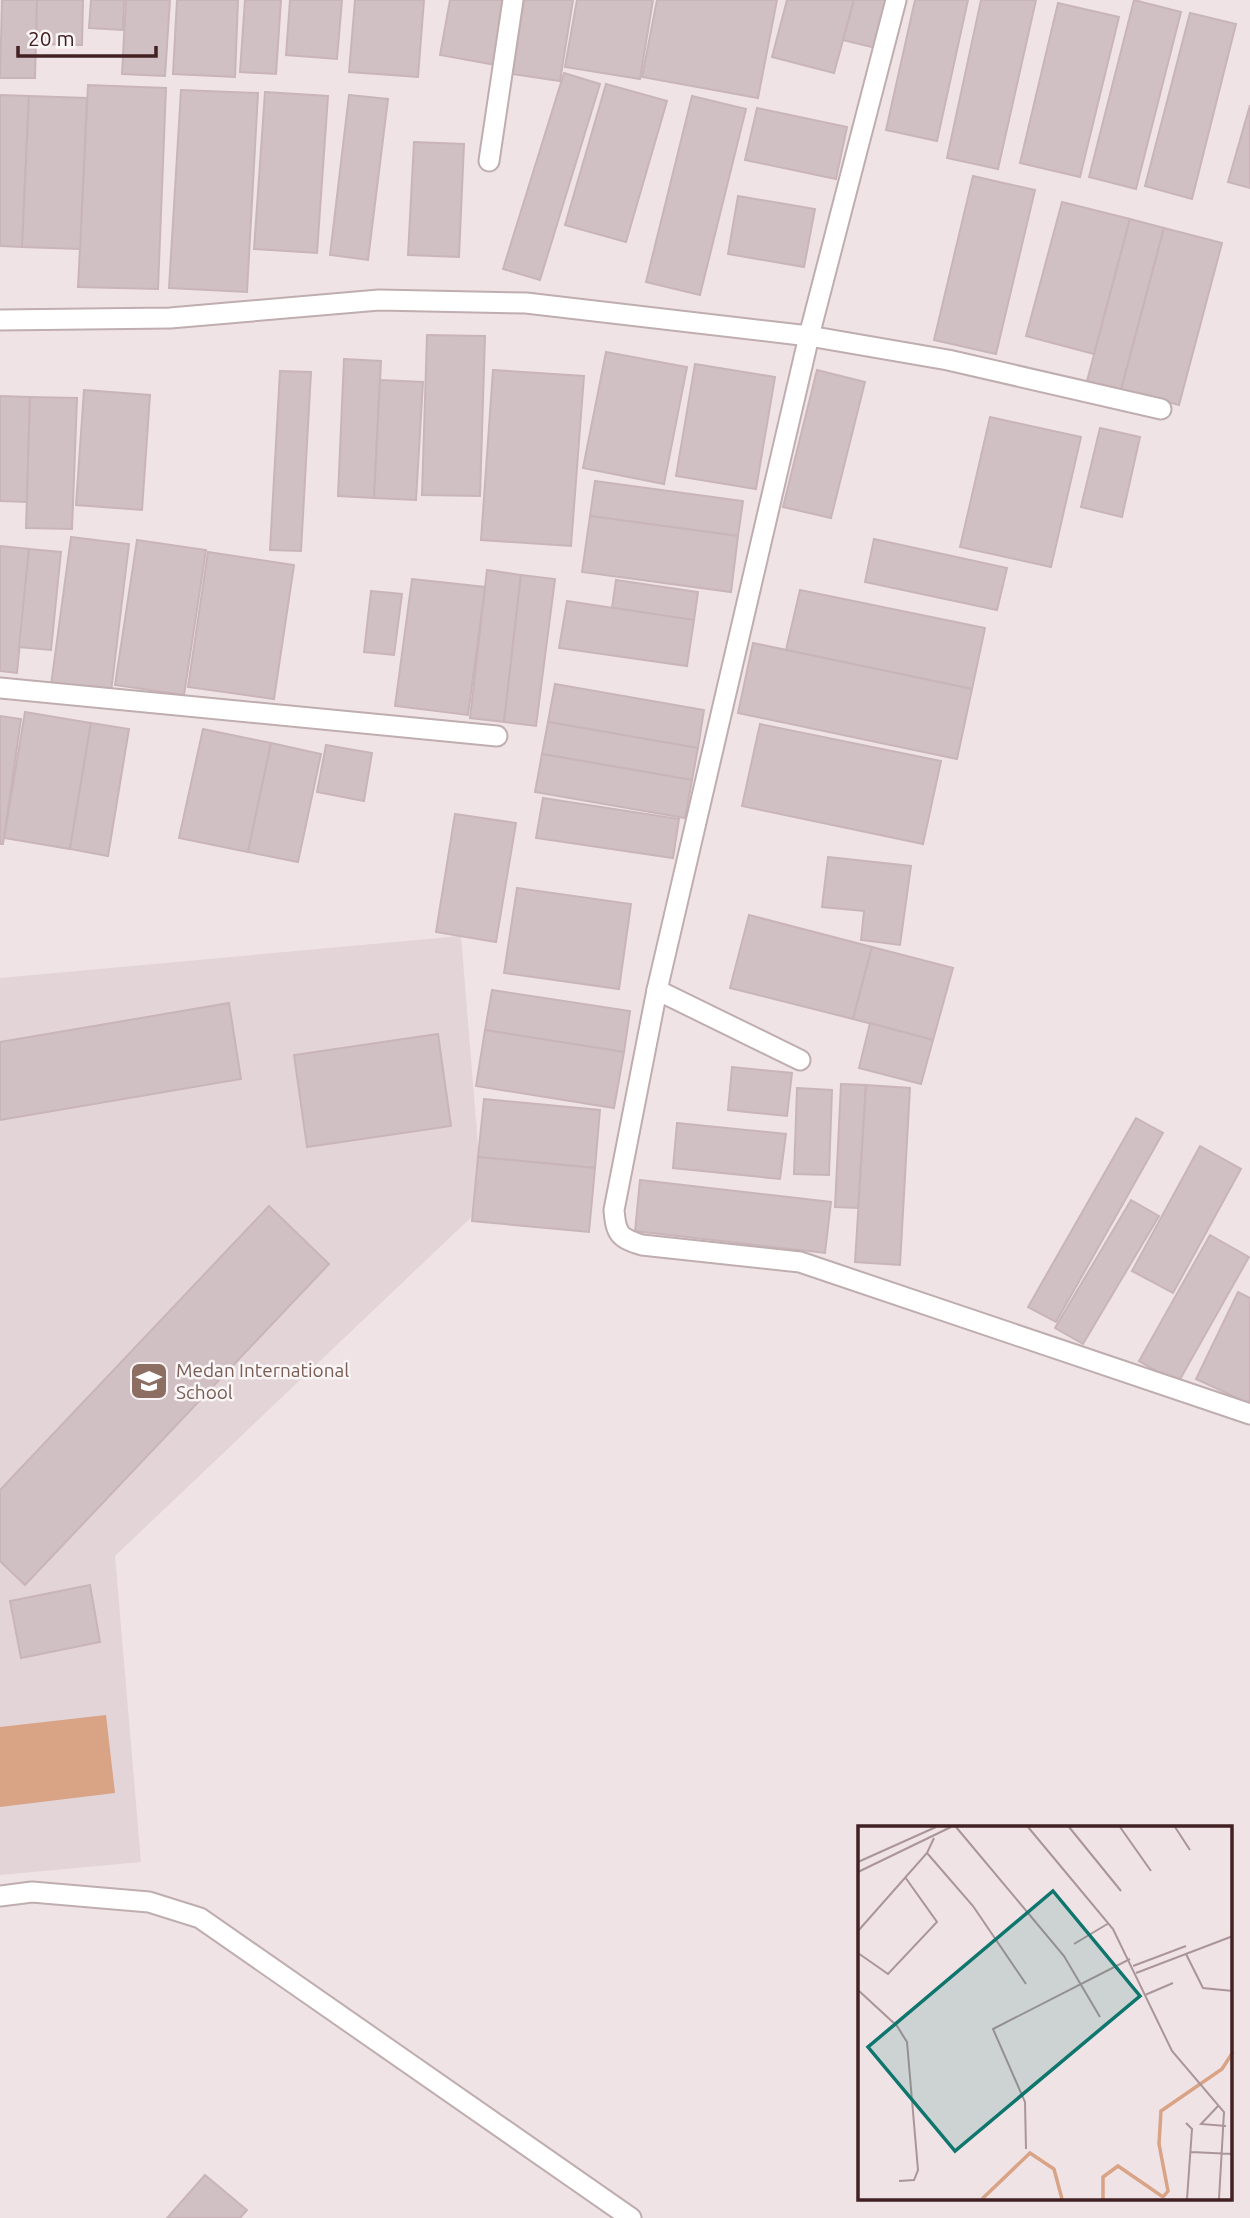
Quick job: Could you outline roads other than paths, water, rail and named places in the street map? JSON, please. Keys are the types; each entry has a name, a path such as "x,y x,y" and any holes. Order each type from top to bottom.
{"street":[{"path":"489,162 513,0"},
{"path":"896,0 809,337 657,990 614,1210 616,1229 625,1240 642,1245 800,1262 1250,1414"},
{"path":"0,320 170,317 379,300 526,303 809,337 948,360 1161,409"},
{"path":"0,688 497,736"},
{"path":"657,990 800,1060"},
{"path":"0,1896 32,1892 149,1902 200,1918 631,2218"}],"place":[{"name":"Medan International School","path":"149,1381"}]}
